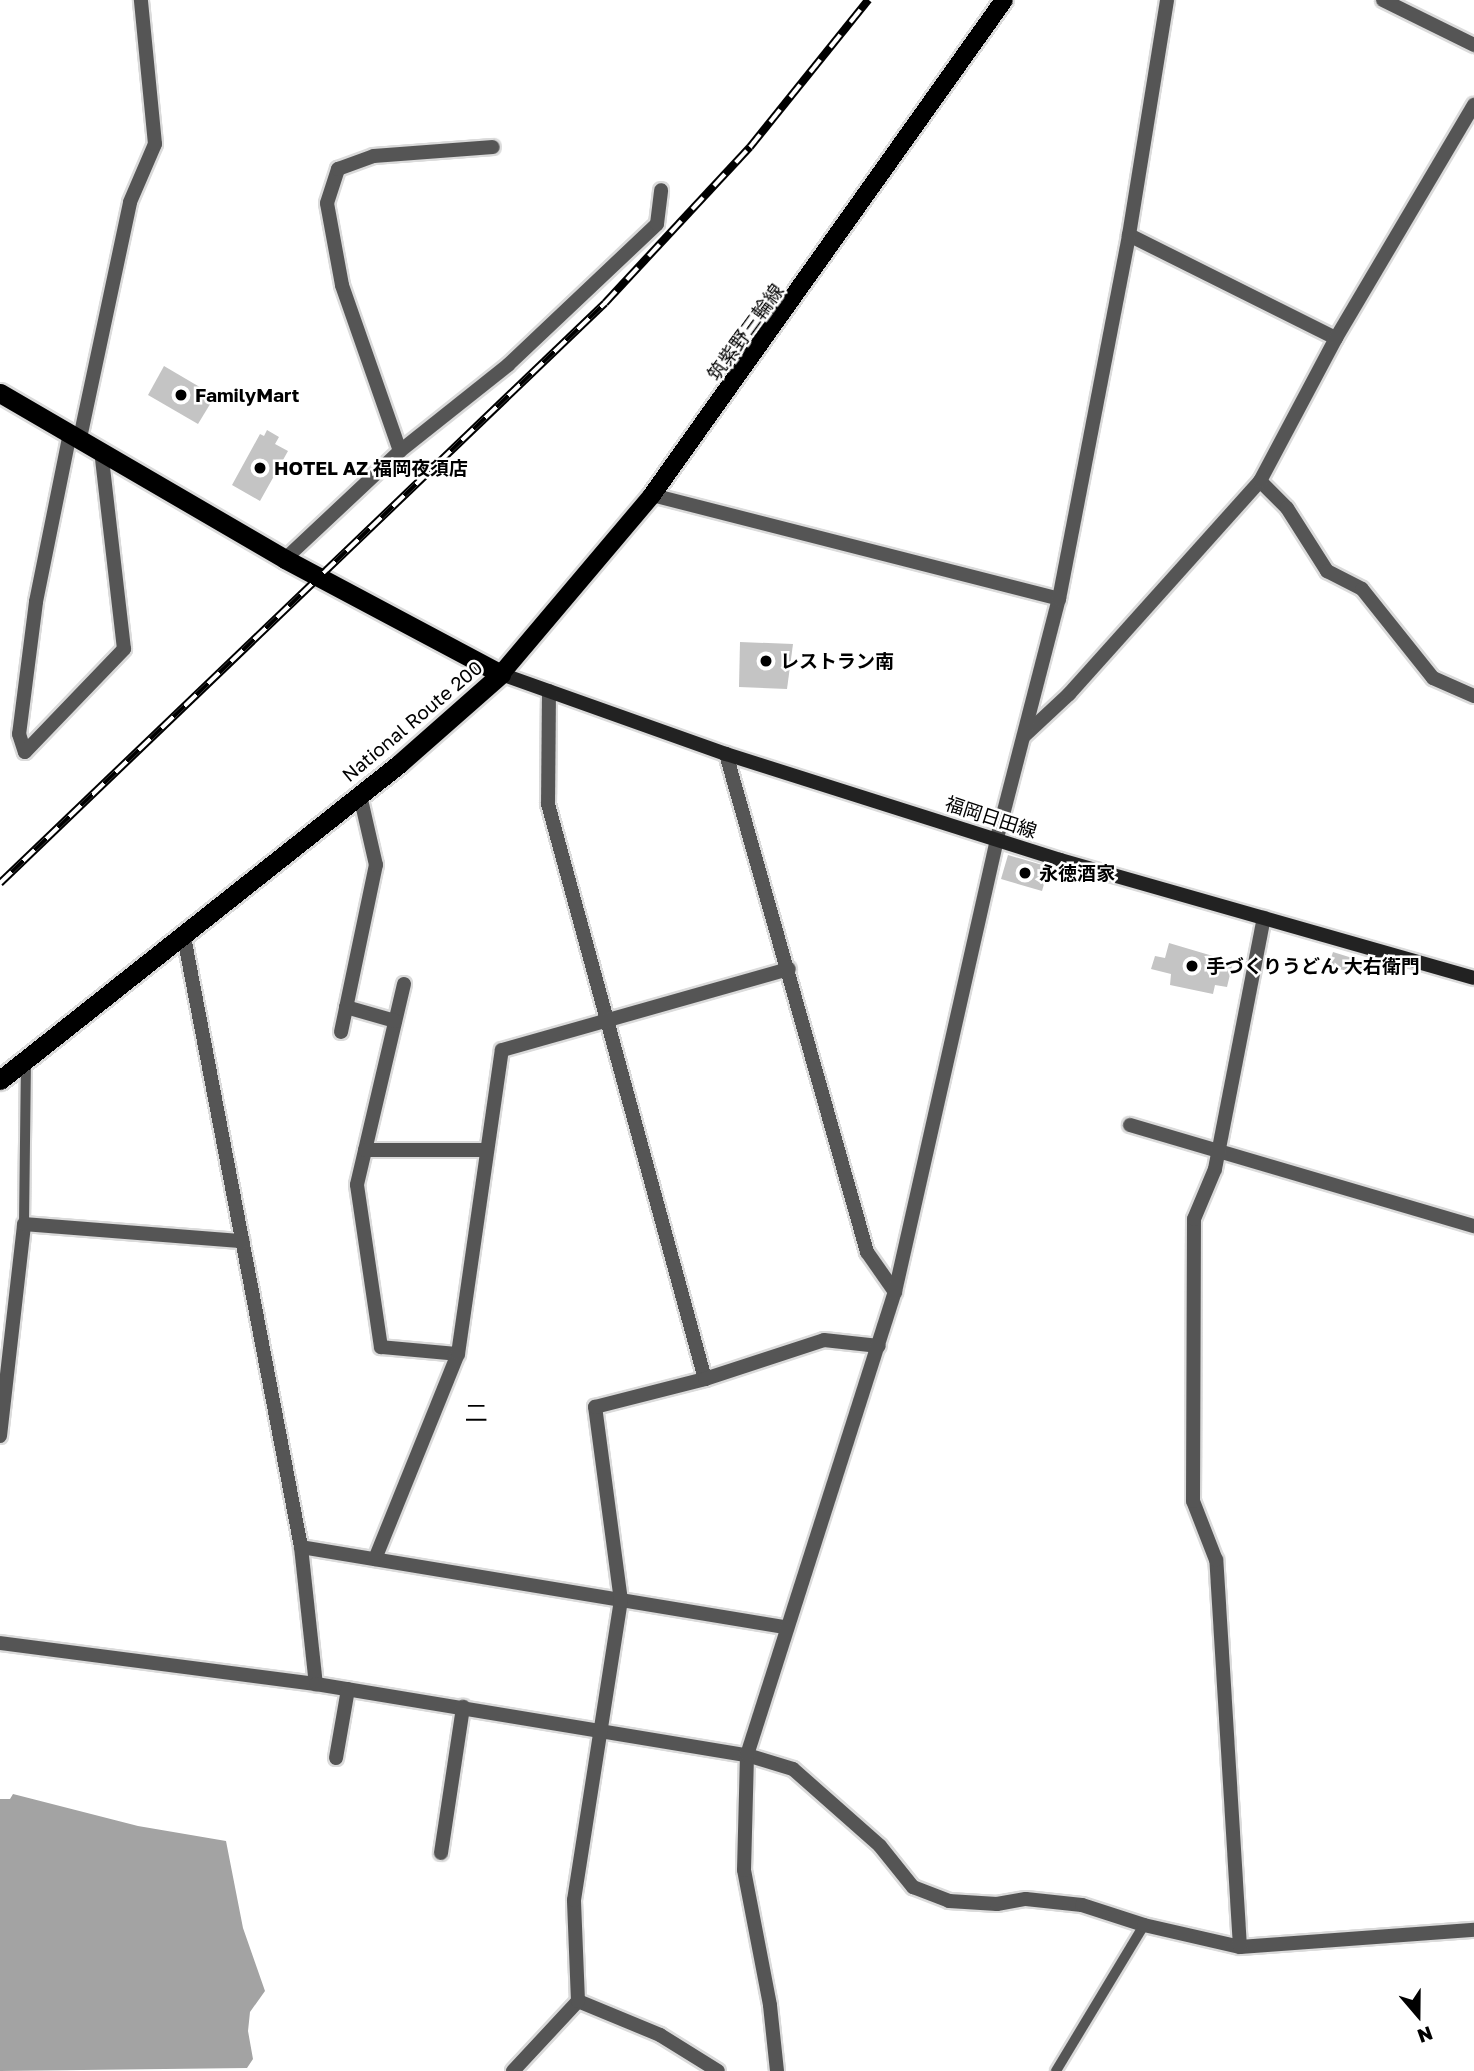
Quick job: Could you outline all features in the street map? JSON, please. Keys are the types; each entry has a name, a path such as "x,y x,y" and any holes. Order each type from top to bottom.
{"highway":[{"name":"National Route 200","path":"0,393 285,558 501,674 360,795 0,1080"}],"main road":[{"name":"筑紫野三輪線","path":"501,674 652,495 1004,0"},
{"name":"福岡日田線","path":"501,674 726,754 1264,918 1474,978"}],"street":[{"path":"101,451 124,649 25,752 19,734 36,602 130,202 155,144 141,0"},
{"path":"777,2071 770,2005 744,1870 747,1755 785,1627 895,1293 997,838 1059,599 1129,234 1167,0"},
{"path":"1383,0 1474,45"},
{"path":"1024,736 1069,694 1260,481 1336,338 1474,105"},
{"path":"400,451 342,285 327,203 338,169 374,156 493,147"},
{"path":"285,558 400,451 508,365 657,224 661,190"},
{"path":"1129,234 1336,338"},
{"path":"1260,481 1287,508 1327,571 1363,589 1433,678 1474,696"},
{"path":"652,495 1059,599"},
{"path":"549,691 548,804 705,1379"},
{"path":"726,754 867,1252 895,1293"},
{"path":"341,1032 376,864 360,795"},
{"path":"1240,1947 1216,1560 1193,1501 1194,1219 1217,1154 1264,918"},
{"path":"184,937 301,1547 316,1684"},
{"path":"375,1559 458,1354 485,1150 502,1050 606,1024 789,969"},
{"path":"404,984 357,1185 381,1347 458,1354"},
{"path":"346,1007 395,1021"},
{"path":"1130,1125 1217,1154 1474,1226"},
{"path":"365,1150 485,1150"},
{"path":"0,1436 24,1224 242,1241"},
{"path":"513,2071 578,2001 575,1900 621,1601 595,1407 705,1379 824,1340 879,1346"},
{"path":"301,1547 785,1627"},
{"path":"0,1643 316,1684 603,1729 747,1755 793,1769 880,1846 913,1887 949,1902 997,1904 1026,1899 1082,1905 1144,1925 1240,1947 1474,1930"},
{"path":"336,1758 348,1689"},
{"path":"441,1853 463,1707"},
{"path":"578,2001 660,2035 718,2071"}],"lane":[{"path":"24,1224 26,1060"},
{"path":"1056,2071 1144,1925"}],"shaded area":[{"path":"13,1794 138,1826 226,1841 243,1928 265,1991 250,2012 248,2031 253,2059 247,2068 0,2071 0,1799 10,1799"}],"building":[{"name":"FamilyMart","path":"164,366 215,396 198,424 148,395"},
{"name":"HOTEL AZ 福岡夜須店","path":"267,430 279,437 275,444 288,451 260,501 232,485 260,434 264,436"},
{"name":"レストラン南","path":"740,642 793,644 787,689 739,687"},
{"name":"永徳酒家","path":"1008,855 1049,867 1042,891 1001,879"},
{"name":"手づくりうどん 大右衛門","path":"1169,943 1233,962 1227,987 1215,985 1213,994 1170,985 1171,974 1151,969 1155,956 1165,958"},
{"path":"1333,952 1378,966 1375,976 1328,967"}],"railway":[{"path":"0,883 605,303 750,147 868,0"}],"place":[{"name":"FamilyMart","path":"181,395"},
{"name":"HOTEL AZ 福岡夜須店","path":"260,468"},
{"name":"レストラン南","path":"766,661"},
{"name":"永徳酒家","path":"1025,873"},
{"name":"手づくりうどん 大右衛門","path":"1192,966"}],"district":[{"name":"二","path":"476,1412"}]}
